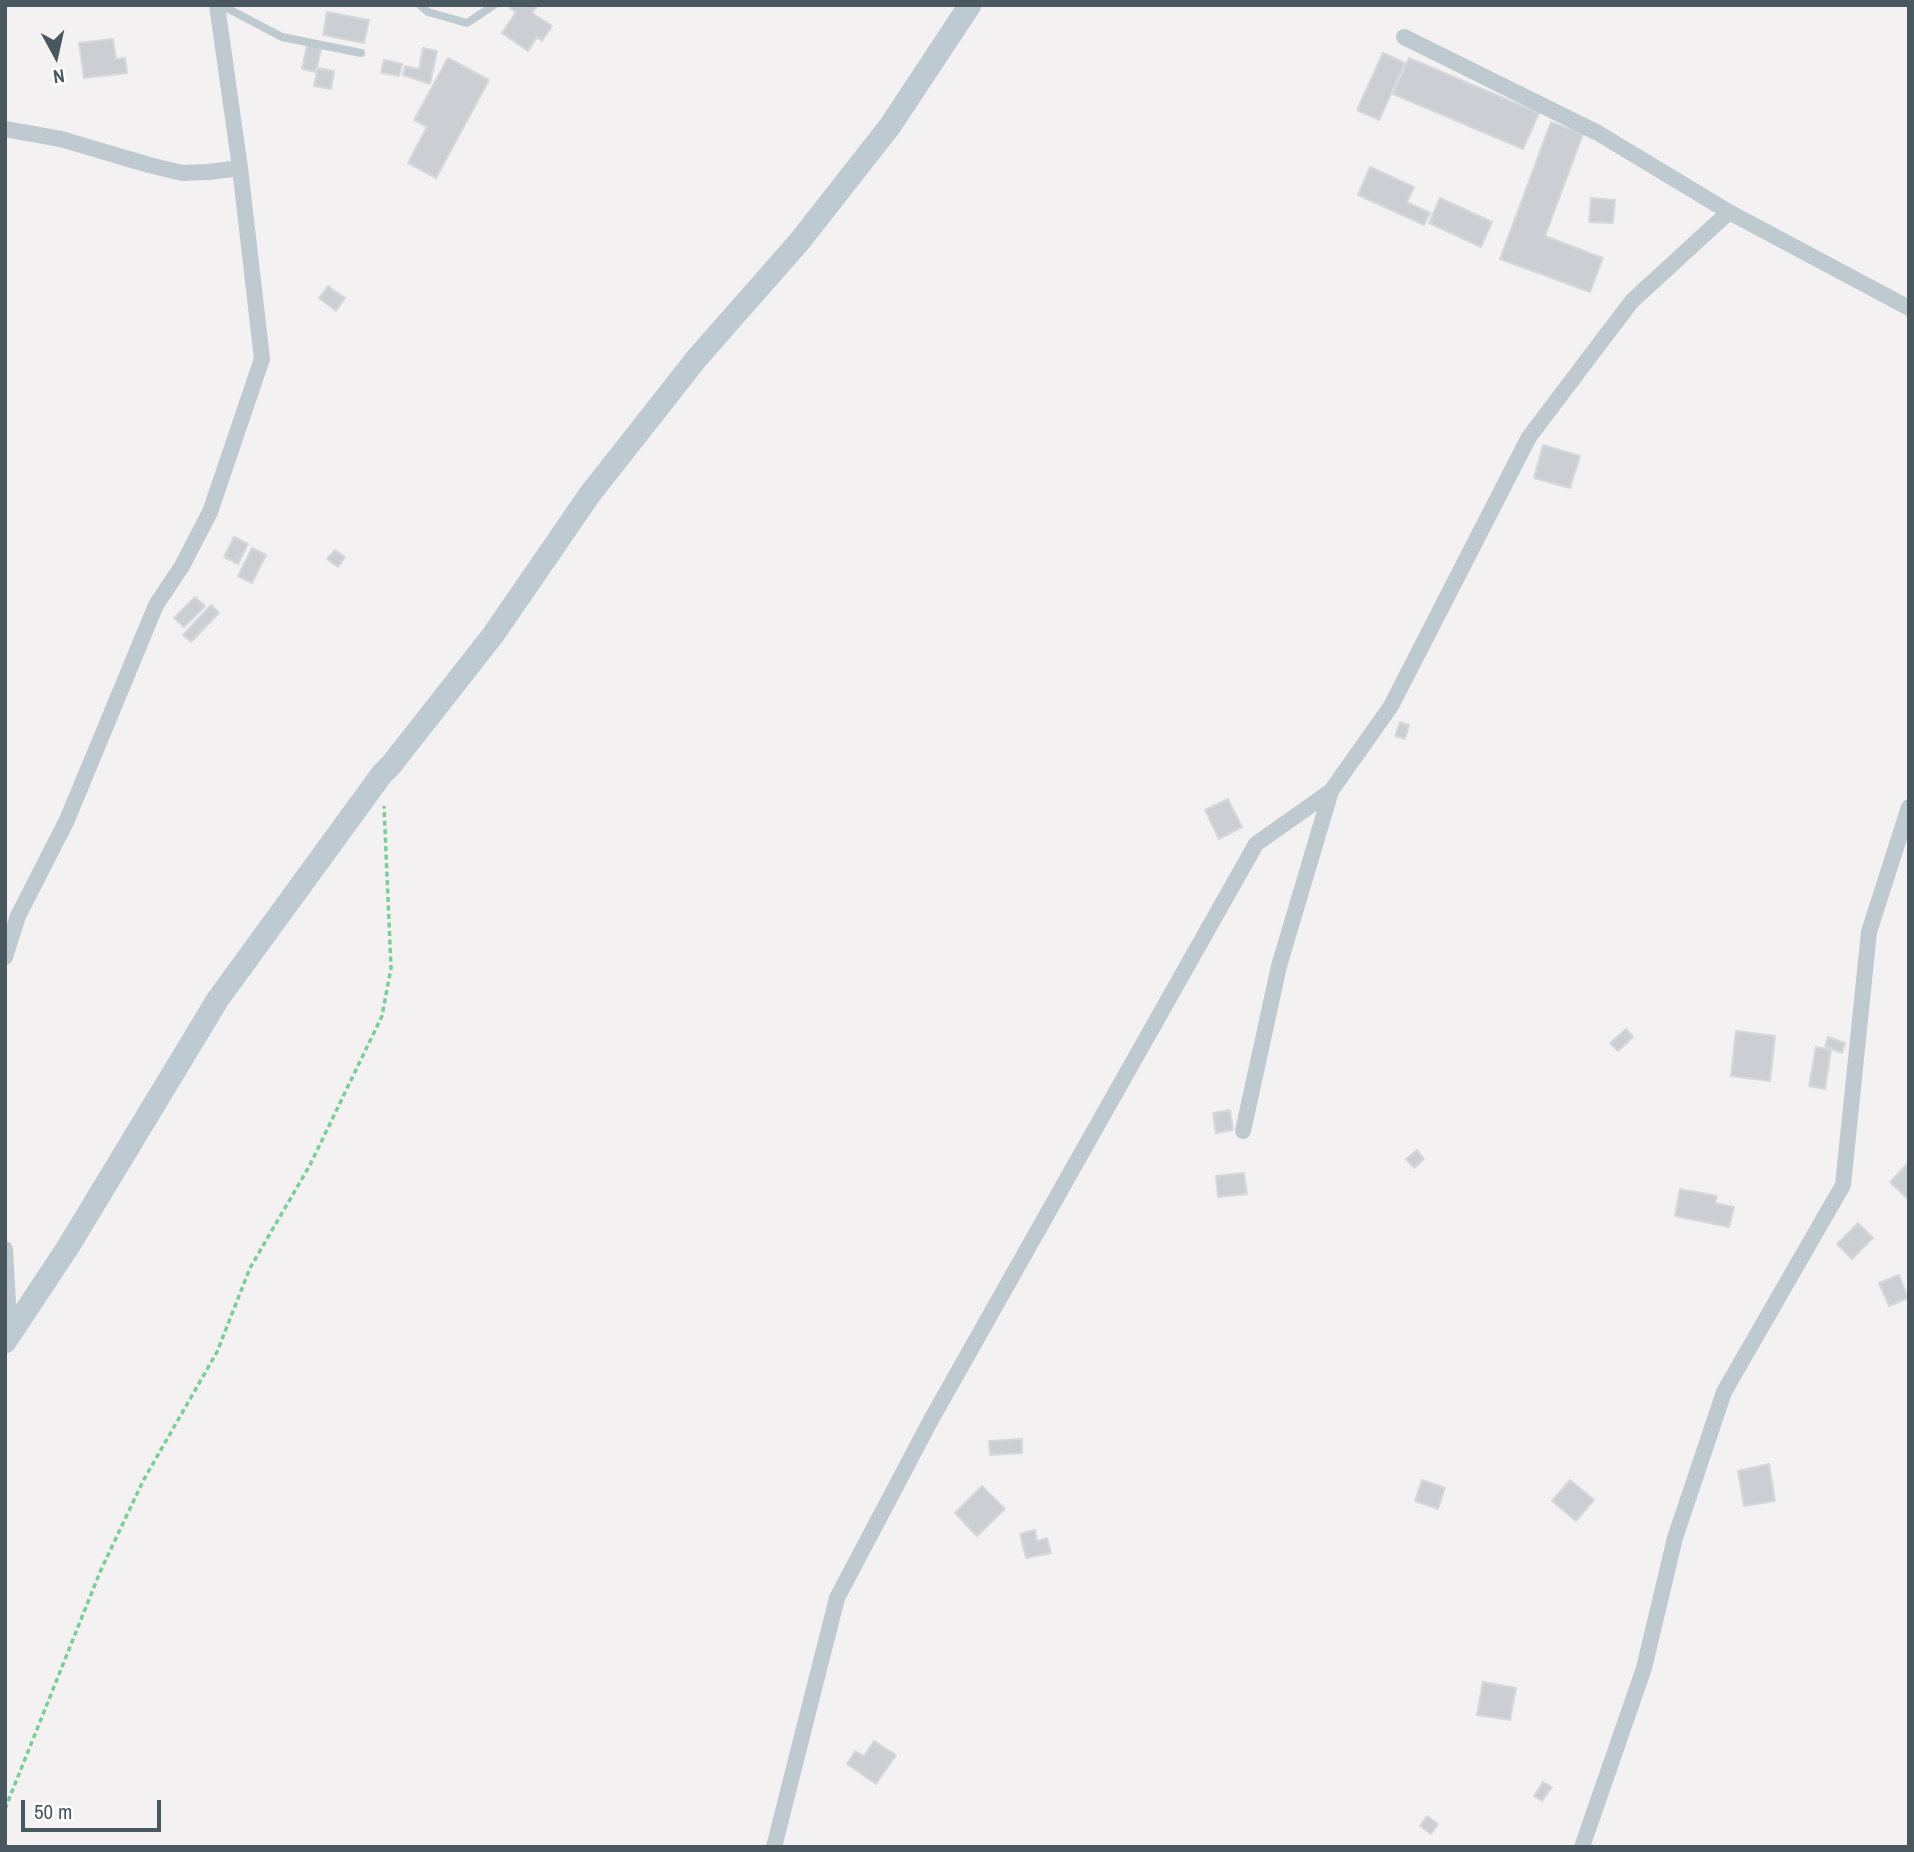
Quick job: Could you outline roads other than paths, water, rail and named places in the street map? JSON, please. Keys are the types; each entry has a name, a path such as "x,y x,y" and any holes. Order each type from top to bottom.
{"street":[{"path":"5,957 18,916 73,807 156,605 182,566 210,512 262,359 219,5"},
{"path":"5,1342 68,1247 218,999 382,774 493,635 590,494 697,358 799,242 890,125 970,5"},
{"path":"1404,37 1598,133 1729,212 1909,308"},
{"path":"5,129 61,139 181,173 240,167"},
{"path":"1243,1131 1279,966 1331,791 1391,706 1529,437 1632,300 1729,212"},
{"path":"774,1847 837,1598 939,1406 1256,844 1331,791"},
{"path":"1582,1847 1644,1668 1675,1538 1724,1392 1843,1185 1869,932 1909,807"},
{"path":"5,1248 9,1321 5,1333"}],"lane":[{"path":"219,5 282,37 361,53"},
{"path":"420,5 428,12 467,23 494,5"}]}
